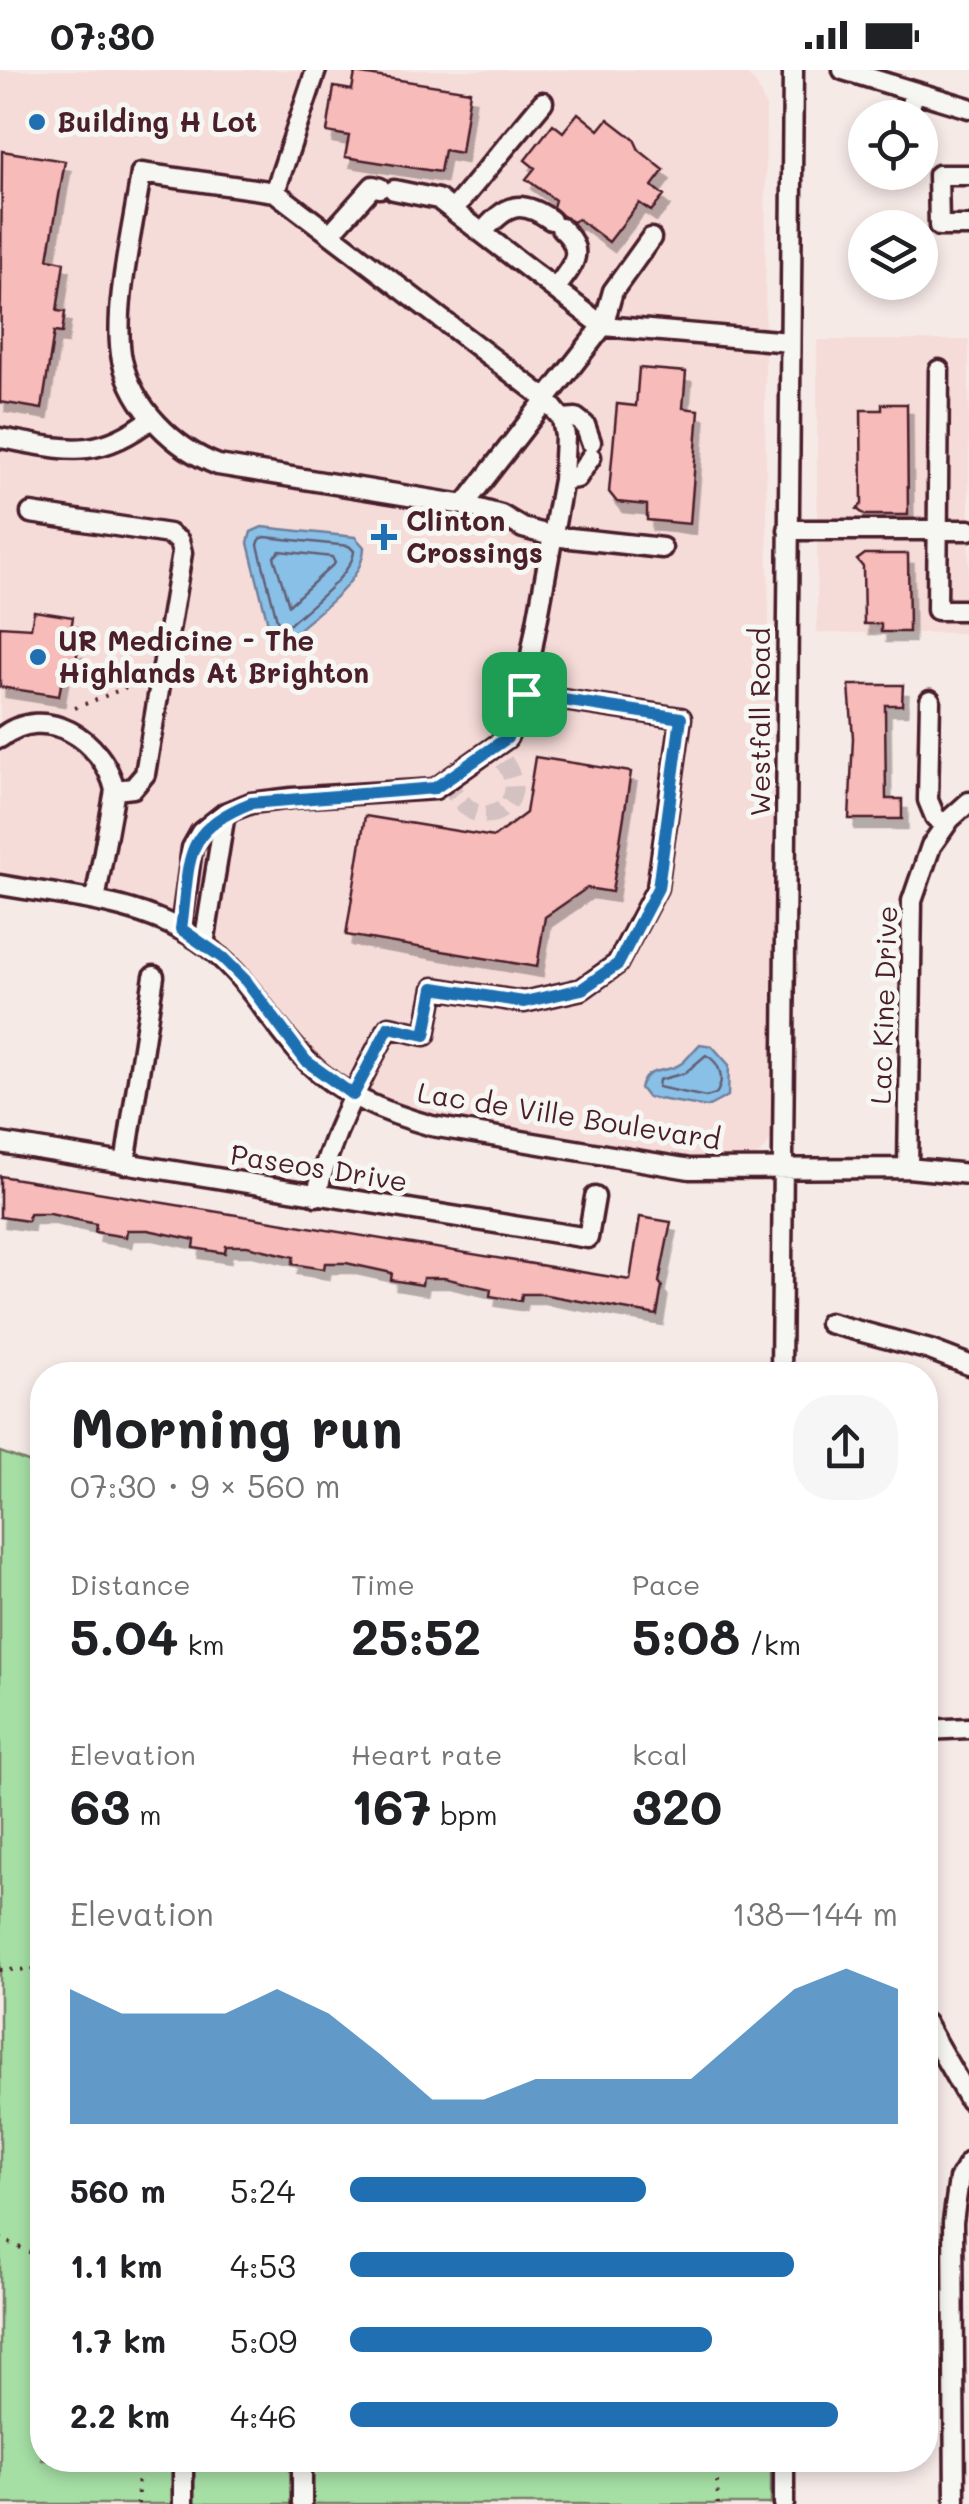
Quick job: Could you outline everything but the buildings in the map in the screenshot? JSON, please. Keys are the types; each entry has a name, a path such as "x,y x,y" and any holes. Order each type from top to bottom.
{"street":[{"path":"275,192 316,70"},
{"name":"Westfall Road","path":"781,1362 793,70"},
{"path":"842,70 969,108"},
{"path":"912,100 915,92"},
{"path":"453,210 544,102"},
{"path":"181,929 192,848 201,832 225,813 251,803 292,798 435,788 507,738 524,694 552,536 563,480 566,436 562,419 546,399 275,192 141,173 121,312 122,359 137,398 152,418 191,454 218,465 464,505 552,536 662,548"},
{"path":"969,175 938,175 940,226 969,226"},
{"path":"330,234 373,186 438,199 603,326 790,342"},
{"path":"482,233 497,216 522,207 532,206 556,224 574,240 576,248 574,260 555,289"},
{"path":"464,505 603,326 613,291 651,238"},
{"path":"939,370 937,610 969,610"},
{"path":"0,438 90,450 137,430 152,418"},
{"path":"562,419 576,418 585,426 591,450 577,478 563,480"},
{"path":"31,514 168,534 179,541 182,553 145,774 132,788 115,790"},
{"path":"788,530 969,530"},
{"path":"316,1196 327,1154 389,1027 425,1035 434,988 524,1002 582,989 618,964 658,888 681,718 524,694"},
{"path":"930,700 928,800 935,817 945,825"},
{"path":"0,738 33,722 56,725 81,736 111,775 115,790 95,901"},
{"name":"Lac Kine Drive","path":"908,1168 912,901 923,863 945,825 969,802"},
{"path":"204,944 225,813"},
{"name":"Lac de Ville Boulevard","path":"0,886 95,901 144,913 181,929 246,981 306,1061 353,1095 401,1118 690,1169 908,1168 969,1174"},
{"path":"124,1164 154,976"},
{"name":"Paseos Drive","path":"0,1144 588,1238 595,1197"},
{"path":"830,1323 930,1350 969,1365"},
{"path":"938,1729 969,1728"},
{"path":"938,2046 969,2100"},
{"path":"955,2504 962,2443 953,2222 959,2179 969,2162"},
{"path":"183,2472 183,2504"},
{"path":"302,2472 302,2504"},
{"path":"784,2472 784,2504"}],"path":[{"path":"75,708 130,686"},
{"path":"0,1970 30,1969"},
{"path":"0,2238 30,2252"},
{"path":"137,2472 138,2504"},
{"path":"717,2472 718,2504"}],"shaded area":[{"name":"Clinton Crossings","path":"0,70 743,70 756,83 766,107 765,414 773,815 773,1138 759,1155 748,1159 690,1157 405,1108 354,1084 319,1058 234,952 179,917 130,896 0,874"},
{"path":"817,340 969,340 969,633 817,633"}],"green space":[{"path":"0,1452 30,1463 30,2472 771,2472 771,2504 0,2504"}],"water":[{"path":"262,527 355,537 364,547 362,560 348,584 293,634 280,635 269,628 248,543 251,532"},
{"path":"700,1044 712,1046 729,1065 728,1096 707,1107 647,1097 640,1088 647,1076 676,1067"}],"tunnel":[{"path":"445,781 472,811 488,814 502,809 512,798 513,782 494,747"}],"place":[{"name":"Building H Lot","path":"37,122"},
{"name":"Clinton Crossings","path":"384,537"},
{"name":"UR Medicine - The Highlands At Brighton","path":"38,657"}],"route":[{"path":"524,694 681,718 658,888 618,964 582,989 524,1002 434,988 425,1035 389,1027 353,1095 306,1061 246,981 223,958 181,929 192,848 201,832 225,813 251,803 435,788 507,738 524,694"}]}
